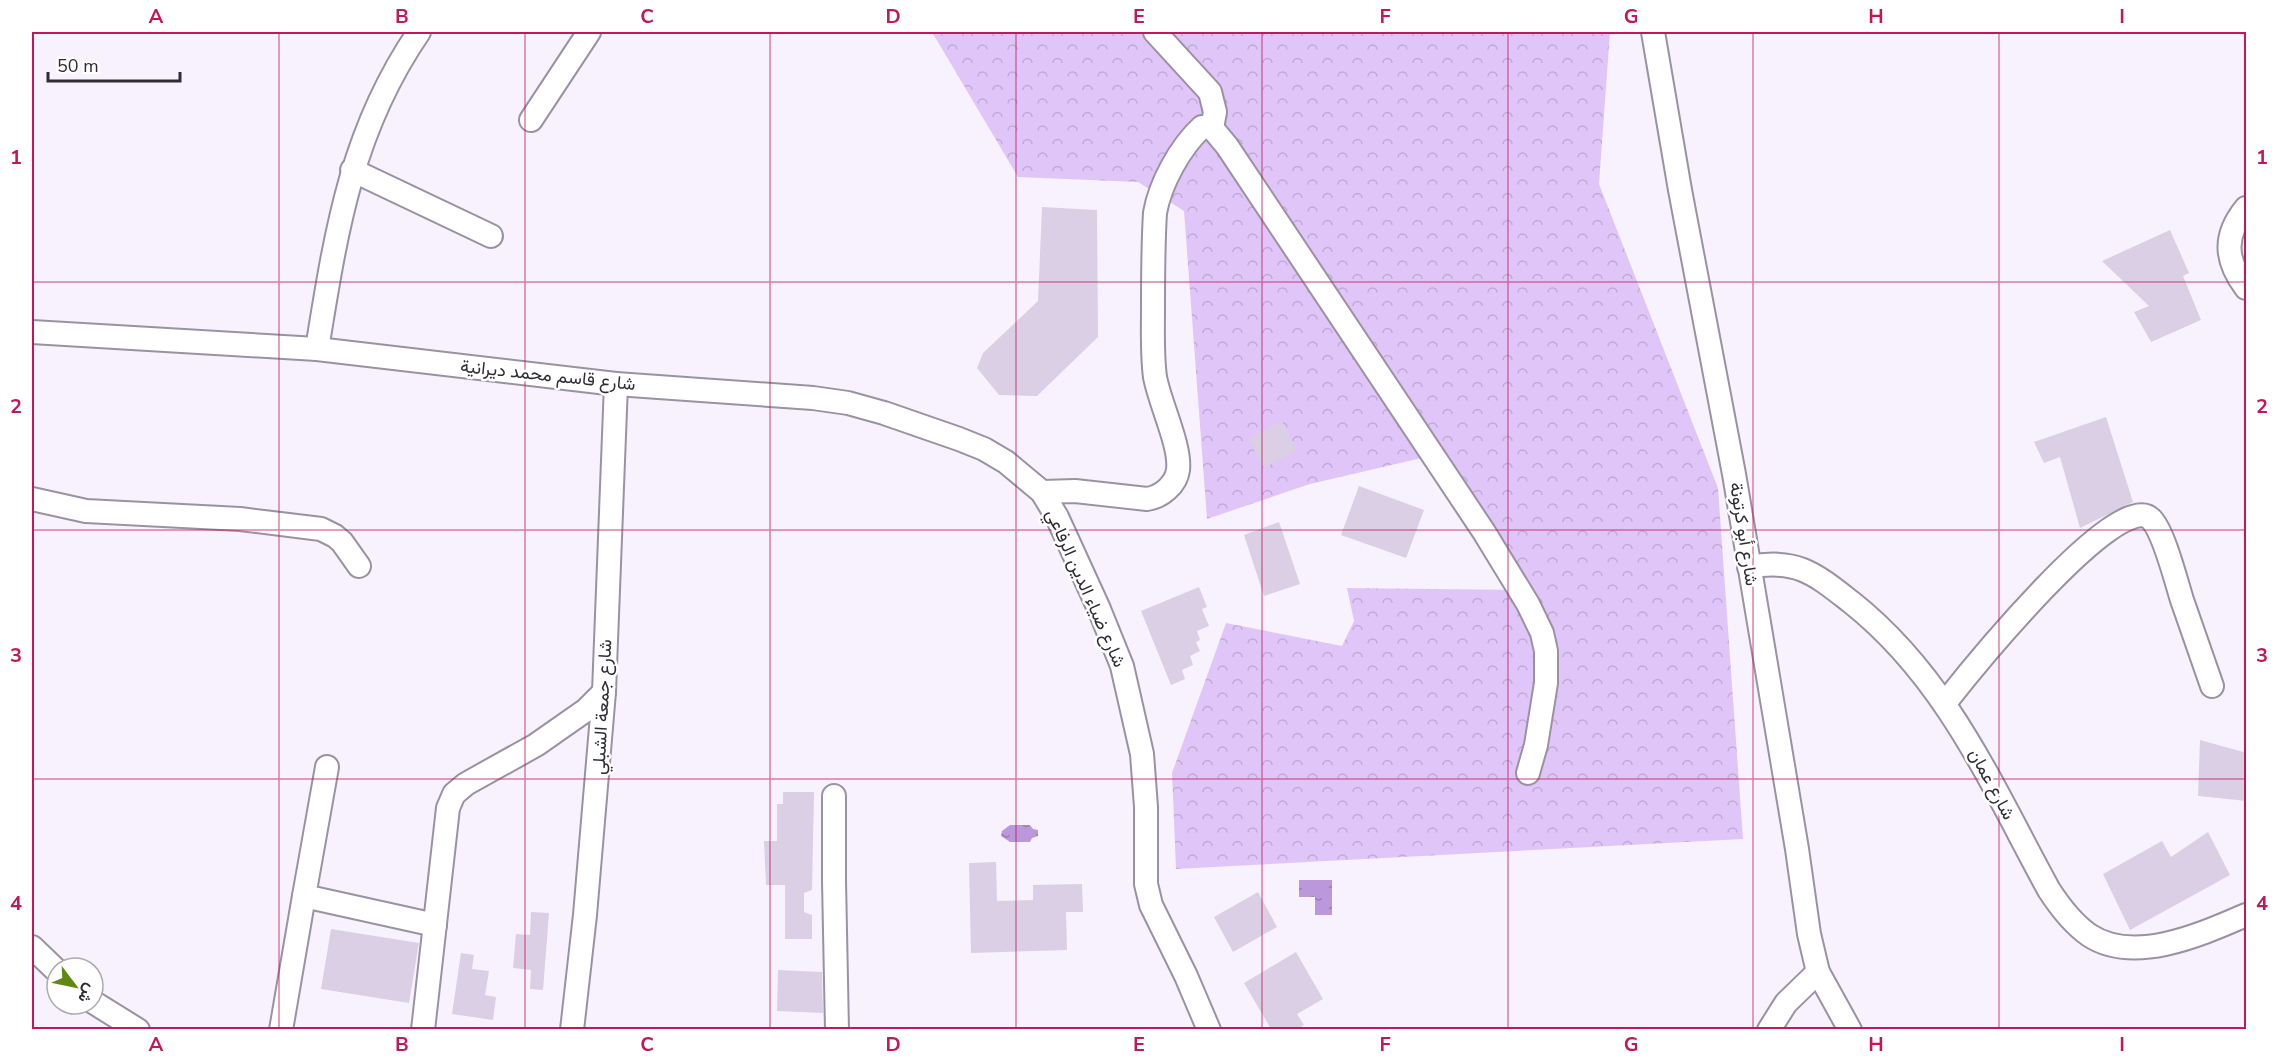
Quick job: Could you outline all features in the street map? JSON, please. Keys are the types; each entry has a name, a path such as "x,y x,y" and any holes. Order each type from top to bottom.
{"street":[{"path":"317,348 342,208 352,170 383,93 419,32"},
{"path":"531,120 589,32"},
{"path":"1155,32 1210,92 1215,112 1212,128"},
{"name":"شارع أبو كرتونة","path":"1653,32 1680,190 1734,474 1797,849 1809,934 1818,972 1850,1029"},
{"path":"1042,492 1075,491 1147,499 1154,498 1163,492 1175,479 1178,472 1177,453 1159,396 1153,352 1155,213 1158,196 1192,136 1202,127 1212,128 1227,146 1451,482 1528,604 1542,633 1546,651 1546,683 1528,773"},
{"path":"352,170 491,236"},
{"path":"2247,208 2238,218 2229,246 2234,272 2247,288"},
{"name":"شارع قاسم محمد ديرانية","path":"32,332 317,348 616,384 771,393 848,403 913,422 984,449 1022,474 1042,492"},
{"name":"شارع جمعة الشبلي","path":"572,1029 585,915 604,692 616,384"},
{"name":"شارع ضياء الدين الرفاعي","path":"1042,492 1058,517 1122,666 1142,754 1146,807 1146,884 1151,905 1209,1029"},
{"path":"32,499 86,511 240,519 321,529 342,542 359,566"},
{"path":"1945,702 1998,637 2046,585 2103,535 2124,520 2136,515 2143,515 2151,519 2161,538 2212,686"},
{"name":"شارع عمان","path":"1749,567 1778,563 1804,570 1824,581 1895,641 1945,702 1974,750 2049,891 2061,909 2090,935 2105,943 2121,947 2151,946 2196,935 2247,915"},
{"path":"423,1029 448,808 454,794 466,784 552,734 586,710 604,692"},
{"path":"281,1029 327,767"},
{"path":"834,796 837,1029"},
{"path":"304,897 435,925"},
{"path":"32,947 45,959"},
{"path":"1769,1029 1786,1003 1818,972"},
{"path":"105,1009 138,1029"}],"green space":[{"path":"932,32 1610,32 1599,184 1718,488 1743,839 1176,869 1172,773 1226,623 1342,646 1354,621 1347,588 1522,590 1426,457 1310,484 1207,519 1184,211 1138,182 1018,177"}],"water":[{"path":"1010,825 1030,825 1033,829 1038,830 1038,836 1032,838 1030,842 1010,842 1001,836 1002,831"},
{"path":"1299,880 1332,880 1332,915 1315,915 1315,897 1299,897"}],"building":[{"path":"1042,207 1097,210 1098,337 1037,396 999,395 977,368 983,353 1038,301"},
{"path":"2170,230 2189,273 2183,276 2201,320 2151,342 2134,312 2149,306 2102,261"},
{"path":"2106,417 2133,502 2080,528 2060,457 2044,463 2034,442"},
{"path":"1282,421 1297,450 1264,468 1248,439"},
{"path":"1359,486 1424,510 1406,558 1341,535"},
{"path":"1279,522 1300,584 1264,596 1244,535"},
{"path":"1199,587 1207,607 1202,609 1209,626 1197,631 1200,640 1196,642 1200,651 1190,656 1193,665 1182,670 1185,679 1171,685 1141,611"},
{"path":"2200,740 2247,753 2247,801 2198,796"},
{"path":"783,792 814,792 812,890 804,893 804,912 812,915 812,939 785,939 785,885 766,885 764,841 777,841 777,804 783,804"},
{"path":"2208,832 2230,875 2130,930 2103,874 2162,841 2171,857"},
{"path":"996,862 997,901 1033,900 1033,885 1082,884 1083,912 1066,912 1067,950 971,953 969,863"},
{"path":"1258,892 1277,927 1233,952 1214,917"},
{"path":"531,912 549,913 543,990 530,989 531,970 513,968 516,934 530,935"},
{"path":"331,929 419,943 409,1003 321,989"},
{"path":"1296,952 1323,999 1297,1014 1304,1025 1296,1029 1271,1029 1244,983"},
{"path":"461,953 474,955 472,969 489,971 485,995 496,997 493,1020 452,1014"},
{"path":"778,970 822,972 823,1013 777,1011"}]}
